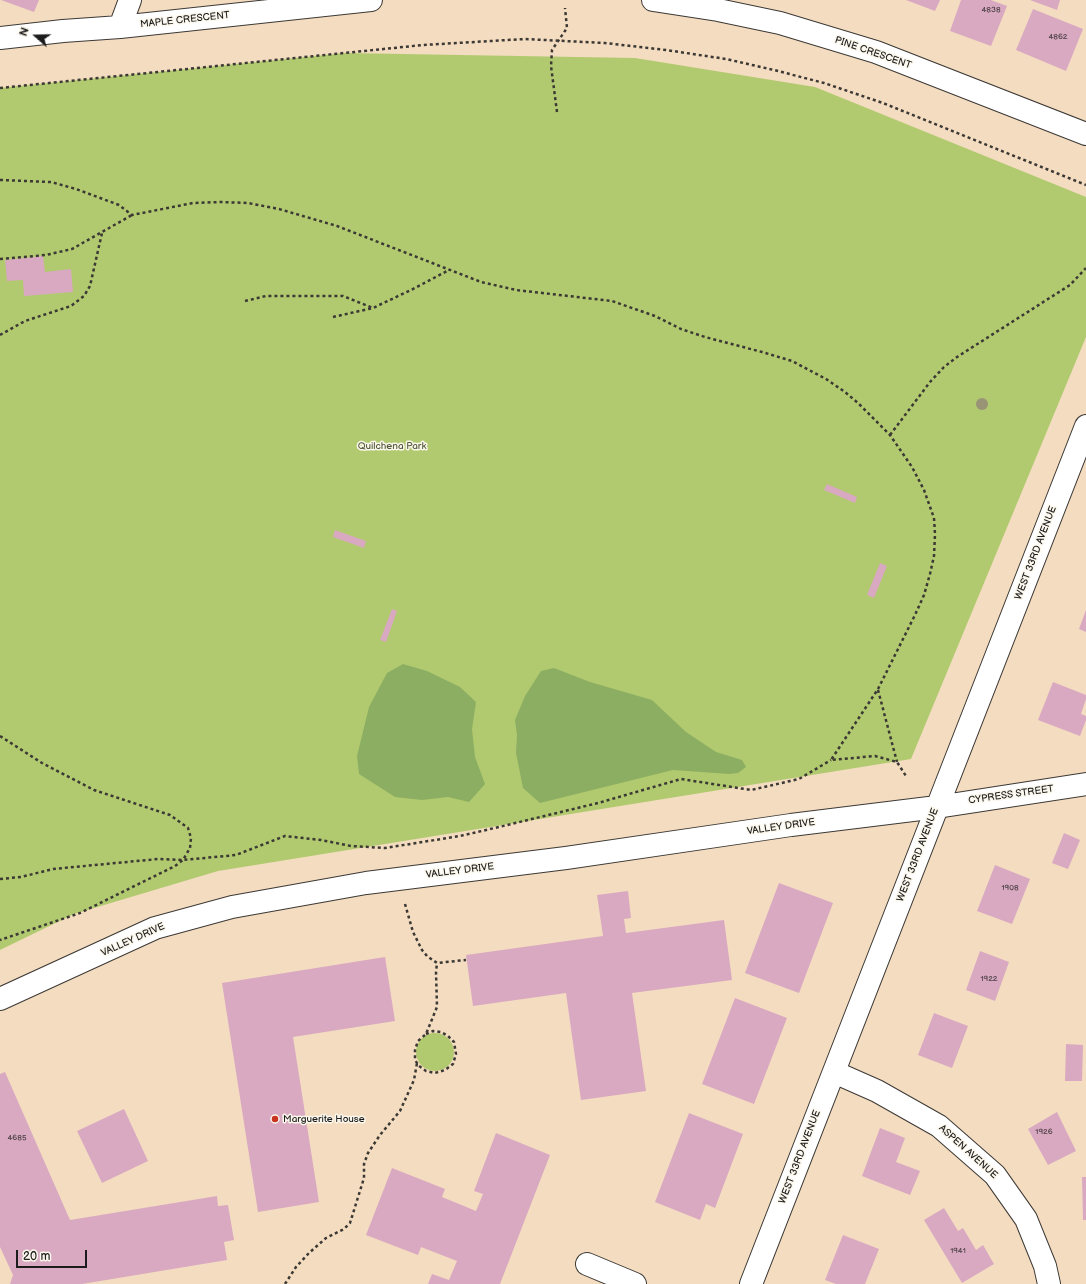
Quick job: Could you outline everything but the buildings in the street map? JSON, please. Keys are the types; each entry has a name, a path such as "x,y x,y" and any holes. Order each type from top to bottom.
{"street":[{"path":"120,27 130,0"},
{"name":"MAPLE CRESCENT","path":"0,38 63,31 120,27 370,0"},
{"name":"PINE CRESCENT","path":"653,0 718,10 780,23 876,52 1086,134"},
{"name":"WEST 33RD AVENUE","path":"751,1284 1086,426"},
{"name":"CYPRESS STREET","path":"937,807 1086,784"},
{"name":"VALLEY DRIVE","path":"0,999 155,928 232,907 366,883 566,858 791,825 937,807"},
{"name":"ASPEN AVENUE","path":"834,1072 872,1088 940,1126 995,1175 1026,1219 1045,1266 1049,1284"},
{"path":"587,1264 635,1284"}],"path":[{"path":"557,112 551,66 552,50 567,28 565,8"},
{"path":"0,88 423,45 525,39 605,43 666,50 740,62 824,83 884,103 1086,185"},
{"path":"0,180 51,182 76,189 119,205 132,216"},
{"path":"0,260 46,255 72,249 132,216 193,203 248,203 279,209 337,226 392,246 481,282 516,290 612,301 656,316 705,337 792,361 826,379 858,403 890,435 912,467 924,490 934,518 935,534 934,556 930,574 924,595 915,615 878,690 831,760"},
{"path":"0,335 25,321 71,306 84,296 90,286 102,233"},
{"path":"890,435 930,382 944,367 957,357 1070,285 1086,268"},
{"path":"332,317 373,308 449,270"},
{"path":"245,301 266,296 343,296 373,308"},
{"path":"878,690 897,762 906,776"},
{"path":"0,736 42,763 94,790 170,815 188,828 191,838 190,848 183,860 176,866 80,914 0,940"},
{"path":"0,879 21,877 53,869 158,859 183,860 236,855 286,836 321,840 351,846 385,848 479,832 598,803 681,779 751,790 799,778 831,760 875,756 897,762"},
{"path":"405,904 413,932 422,950 427,956 437,963 466,960"},
{"path":"426,1034 437,1007 437,963"},
{"path":"433,1031 441,1032 454,1042 456,1054 453,1064 445,1070 435,1073 426,1071 415,1060 415,1050 418,1041 426,1034 433,1031"},
{"path":"285,1284 296,1266 309,1253 326,1238 344,1229 350,1223 364,1178 364,1164 368,1153 380,1135 400,1111 414,1080 417,1063"}],"green space":[{"name":"Quilchena Park","path":"345,53 635,58 815,87 1086,197 1086,337 911,759 218,871 74,914 0,950 0,88"},
{"path":"403,664 427,671 460,687 476,702 472,729 475,757 485,784 469,802 448,797 422,800 395,797 359,774 357,756 369,707 387,673"},
{"path":"554,668 590,682 652,700 686,732 716,752 742,760 746,767 738,773 729,774 673,770 540,803 523,788 516,753 517,735 515,720 525,696 541,671"},
{"path":"435,1033 448,1039 454,1052 448,1065 435,1071 422,1065 416,1052 422,1039"}],"place":[{"name":"Marguerite House","path":"275,1119"}]}
